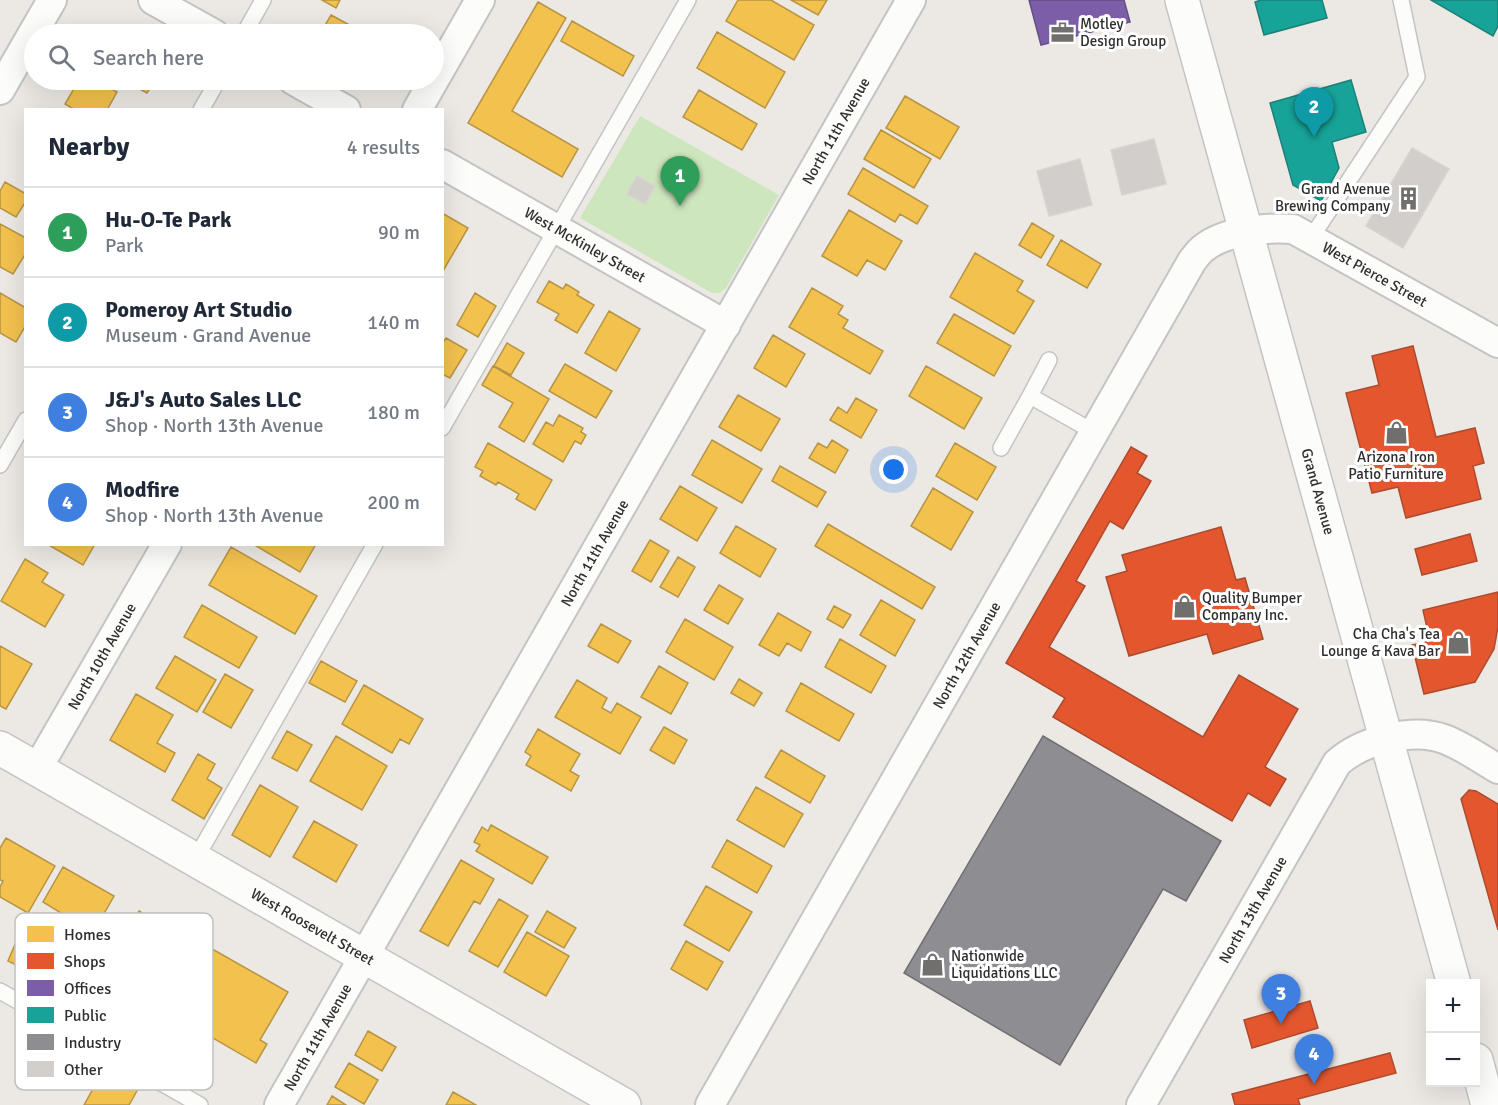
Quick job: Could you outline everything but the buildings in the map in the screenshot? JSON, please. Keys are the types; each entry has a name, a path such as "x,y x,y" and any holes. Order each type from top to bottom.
{"main road":[{"name":"Grand Avenue","path":"1182,0 1454,979"},
{"name":"West Roosevelt Street","path":"0,748 624,1105"},
{"path":"1480,1075 1488,1105"}],"street":[{"path":"38,24 52,0"},
{"path":"153,0 196,24"},
{"path":"444,63 480,0"},
{"name":"North 11th Avenue","path":"279,1105 911,0"},
{"path":"0,90 24,48"},
{"path":"311,90 342,108"},
{"path":"418,108 428,90"},
{"name":"West McKinley Street","path":"444,165 726,325"},
{"name":"West Pierce Street","path":"1246,231 1282,228 1293,230 1498,343"},
{"name":"North 12th Avenue","path":"710,1105 1192,261 1205,247 1246,231"},
{"name":"North 10th Avenue","path":"37,769 166,546"},
{"path":"1387,739 1408,735 1444,739 1498,769"},
{"name":"North 13th Avenue","path":"1141,1105 1337,763 1346,755 1387,739"}],"lane":[{"path":"250,24 263,0"},
{"path":"444,425 688,0"},
{"path":"1311,238 1417,76 1401,0"},
{"path":"202,108 212,90"},
{"path":"1001,448 1049,360"},
{"path":"1030,396 1094,432"},
{"path":"0,465 24,423"},
{"path":"195,860 374,546"},
{"path":"0,991 15,1000"},
{"path":"174,1090 200,1105"}],"green space":[{"path":"640,116 779,195 726,288 720,293 712,293 580,218"}],"place":[{"name":"Motley Design Group","path":"1062,33"},
{"name":"Pomeroy Art Studio","path":"1314,137"},
{"name":"Grand Avenue Brewing Company","path":"1408,198"},
{"name":"Hu-O-Te Park","path":"680,206"},
{"name":"Arizona Iron Patio Furniture","path":"1396,433"},
{"name":"Quality Bumper Company Inc.","path":"1184,607"},
{"name":"Cha Cha's Tea Lounge & Kava Bar","path":"1458,643"},
{"name":"Nationwide Liquidations LLC","path":"933,965"},
{"name":"J&J's Auto Sales LLC","path":"1281,1024"},
{"name":"Modfire","path":"1314,1084"}]}
